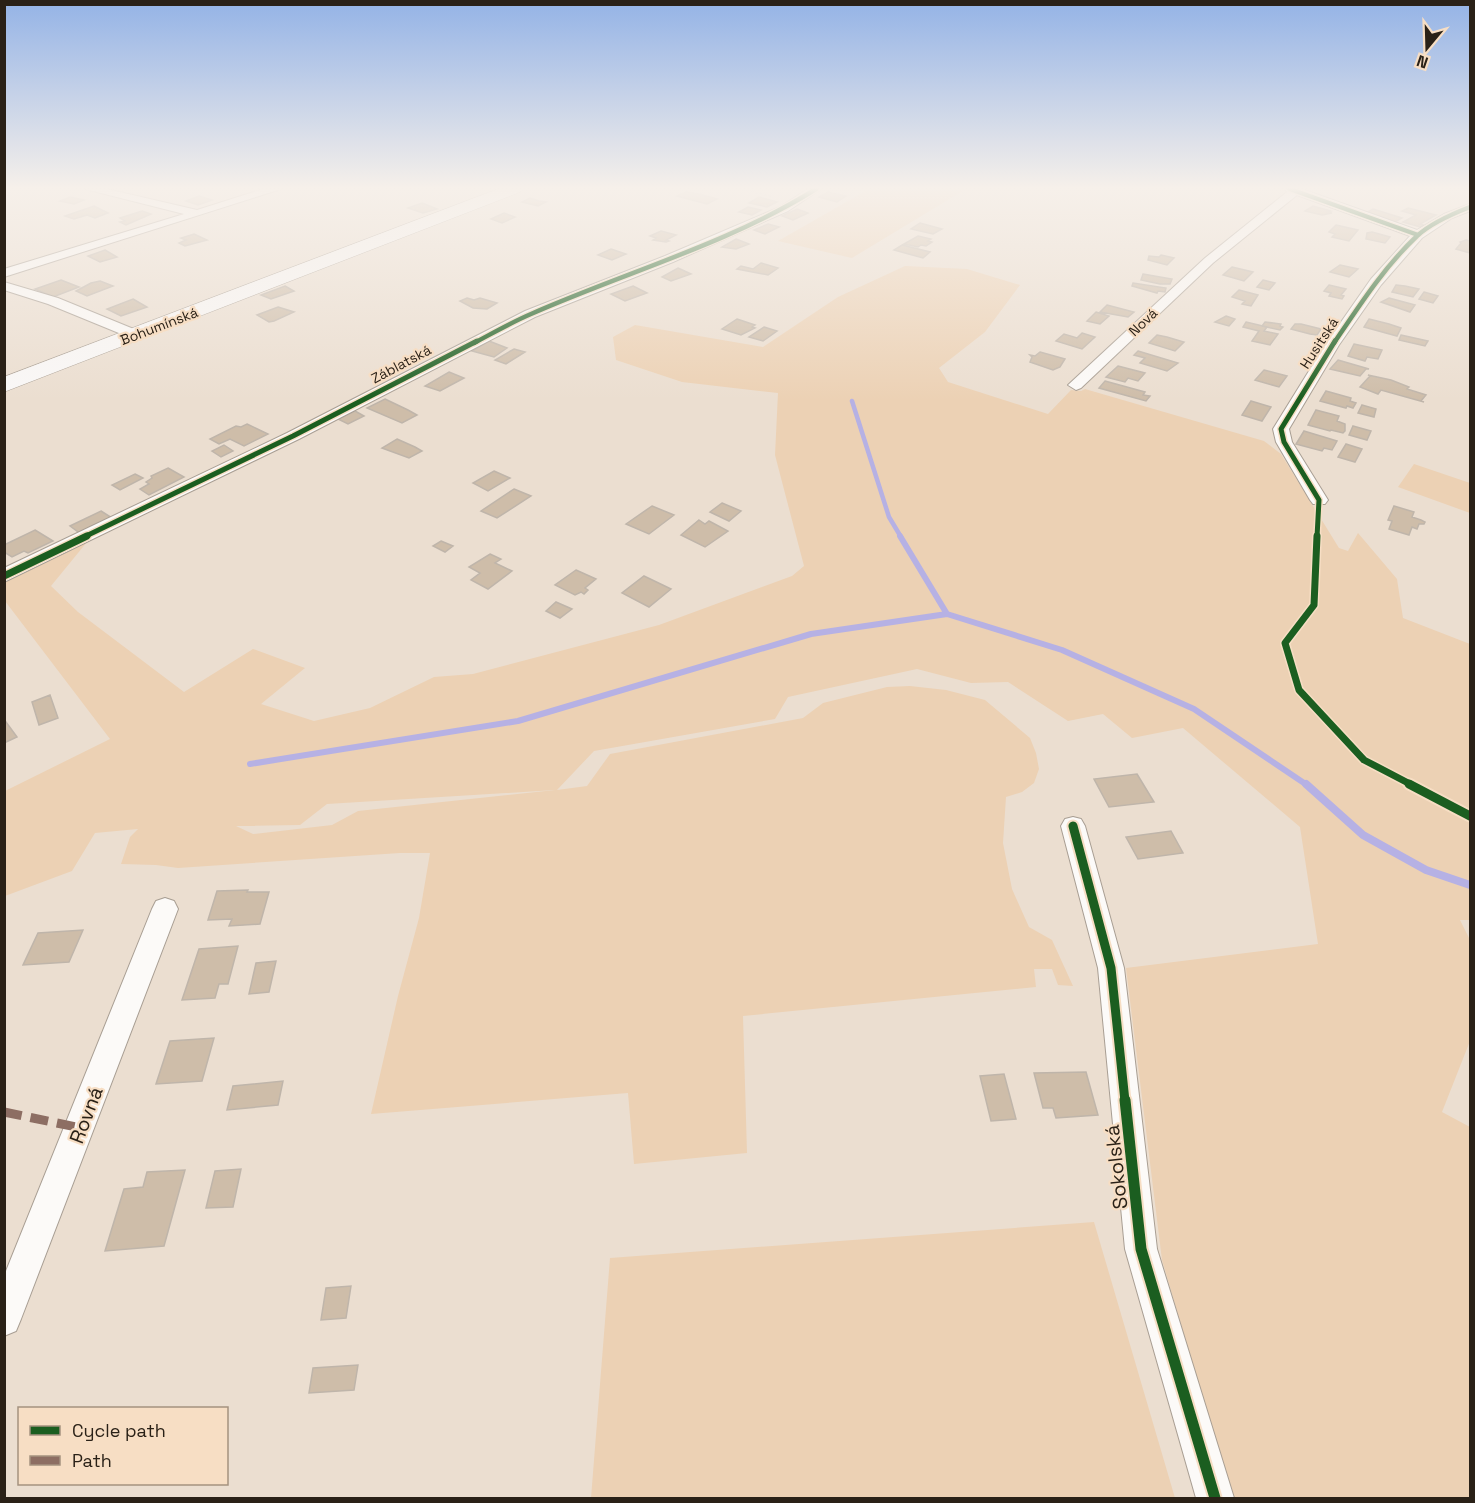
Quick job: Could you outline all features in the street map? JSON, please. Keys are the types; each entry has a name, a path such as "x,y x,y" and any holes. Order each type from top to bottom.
{"main road":[{"name":"Bohumínská","path":"4,386 332,259"}],"street":[{"path":"4,273 49,259"},
{"name":"Záblatská","path":"4,576 293,435 520,318 669,259"},
{"name":"Nová","path":"1076,385 1209,259"},
{"name":"Husitská","path":"1319,500 1284,442 1281,429 1332,345 1376,282 1396,259"},
{"path":"4,286 53,301 136,335"},
{"name":"Sokolská","path":"1073,826 1111,968 1141,1249 1215,1498"},
{"name":"Rovná","path":"4,1319 165,909"}],"shaded area":[{"path":"905,266 967,269 1020,285 985,332 939,368 948,382 1048,414 1071,390 1085,389 1264,441 1281,454 1339,548 1348,551 1358,533 1397,579 1403,618 1470,644 1470,920 1460,920 1470,940 1470,1041 1442,1112 1470,1127 1470,1498 1232,1498 1162,1260 1126,968 1318,944 1300,827 1183,728 1132,738 1103,714 1068,721 1008,682 971,683 917,669 788,697 775,719 594,751 557,790 587,786 610,754 803,718 823,703 887,687 910,686 946,690 985,700 1030,738 1036,753 1039,769 1034,783 1022,792 1006,797 1003,843 1012,889 1029,927 1052,940 1073,986 1058,985 1052,969 1034,969 1036,987 743,1016 747,1153 634,1164 628,1093 371,1114 398,996 419,918 430,853 178,868 121,864 130,837 138,829 95,833 72,871 5,896 5,791 110,739 5,601 5,581 87,542 51,586 78,612 184,692 253,649 305,668 261,704 314,721 370,708 434,677 473,674 659,625 792,576 804,566 775,455 778,393 682,382 616,360 613,337 635,325 763,347 838,297","holes":["555,790 358,811 332,825 253,834 236,826 300,825 327,804"]},
{"path":"1414,464 1470,483 1470,513 1398,487"},
{"path":"1094,1222 1175,1498 591,1498 610,1258"}],"building":[{"path":"1148,259 1173,259 1167,265"},
{"path":"761,263 778,268 768,275 737,269 741,266 753,269"},
{"path":"1340,265 1358,269 1349,277 1330,272"},
{"path":"1232,267 1253,272 1244,281 1223,275"},
{"path":"678,268 691,274 671,281 662,277"},
{"path":"1143,274 1172,279 1170,284 1160,284 1141,280"},
{"path":"61,280 79,287 53,297 35,289"},
{"path":"1263,280 1275,283 1269,290 1257,287"},
{"path":"100,281 113,286 87,296 76,291 91,283"},
{"path":"1133,283 1166,288 1165,292 1158,291 1157,293 1132,286"},
{"path":"1329,285 1346,289 1341,295 1344,296 1342,299 1329,296 1331,293 1324,291"},
{"path":"1396,285 1419,289 1413,297 1392,292"},
{"path":"285,286 294,291 271,299 261,295"},
{"path":"633,286 647,293 625,301 611,294"},
{"path":"1239,290 1258,295 1251,306 1242,304 1245,301 1232,297"},
{"path":"1424,292 1438,296 1433,303 1419,299"},
{"path":"467,298 474,300 480,298 497,303 487,309 473,308 460,301"},
{"path":"1389,298 1415,305 1410,312 1381,302"},
{"path":"133,299 147,307 121,316 107,309"},
{"path":"1107,305 1134,312 1128,317 1100,312"},
{"path":"278,307 294,312 269,322 257,315"},
{"path":"1096,312 1109,316 1100,324 1087,321"},
{"path":"1226,316 1235,319 1229,326 1215,322"},
{"path":"737,319 755,325 752,327 755,328 741,335 722,329"},
{"path":"1369,319 1401,328 1397,336 1364,327"},
{"path":"1246,322 1267,327 1264,331 1278,334 1270,345 1252,341 1259,331 1243,327"},
{"path":"1265,322 1281,324 1280,326 1283,327 1280,330 1262,326"},
{"path":"1295,324 1321,329 1317,335 1310,334 1291,329"},
{"path":"764,327 777,331 763,341 749,337"},
{"path":"1082,333 1095,337 1082,349 1056,341 1064,334 1077,338"},
{"path":"1157,335 1184,342 1175,351 1149,343"},
{"path":"1401,335 1428,341 1425,346 1399,340"},
{"path":"489,341 507,348 494,357 472,351"},
{"path":"1354,344 1382,350 1378,359 1367,357 1365,361 1348,356"},
{"path":"514,349 525,352 506,364 495,360"},
{"path":"1138,351 1178,363 1167,371 1140,363 1145,358 1134,355"},
{"path":"1040,352 1065,359 1060,367 1053,370 1030,362 1032,357 1030,355 1035,356"},
{"path":"1338,360 1369,369 1366,369 1360,376 1330,369"},
{"path":"1118,366 1145,373 1138,381 1128,378 1125,382 1106,377"},
{"path":"1264,370 1287,376 1279,387 1255,380"},
{"path":"449,372 464,378 440,391 425,386"},
{"path":"1368,375 1391,380 1409,387 1407,389 1426,395 1421,401 1424,402 1381,390 1378,394 1360,387 1370,376"},
{"path":"1105,381 1145,392 1143,395 1150,396 1146,401 1099,388"},
{"path":"1326,391 1351,398 1350,401 1356,403 1353,408 1347,406 1346,408 1320,401"},
{"path":"385,399 417,415 402,423 367,408"},
{"path":"1251,401 1271,407 1262,421 1242,415"},
{"path":"1362,405 1376,409 1374,417 1358,413"},
{"path":"1316,410 1339,416 1337,421 1345,424 1345,431 1343,433 1330,431 1308,425"},
{"path":"355,411 364,416 348,424 338,419"},
{"path":"247,424 268,434 244,446 230,439 219,444 210,439 236,426 241,427"},
{"path":"1353,426 1371,431 1367,440 1349,435"},
{"path":"1304,431 1337,441 1332,450 1324,448 1322,451 1296,444"},
{"path":"397,439 422,451 409,458 382,448"},
{"path":"1346,444 1362,449 1355,462 1338,457"},
{"path":"224,445 233,451 221,457 212,451"},
{"path":"168,468 184,477 149,495 140,489 149,484 146,482 152,478 151,476"},
{"path":"494,471 510,478 488,491 473,483"},
{"path":"135,474 143,478 120,490 112,485"},
{"path":"514,489 531,496 497,518 481,511"},
{"path":"722,503 741,511 729,521 710,512"},
{"path":"652,506 674,515 649,534 626,524"},
{"path":"1394,506 1414,512 1412,517 1425,522 1424,524 1419,524 1417,529 1412,527 1409,535 1389,529 1392,521 1388,520"},
{"path":"101,511 112,518 81,534 70,526"},
{"path":"699,520 705,524 709,521 728,531 705,547 681,535"},
{"path":"35,530 53,541 28,553 24,551 12,557 4,552 4,545"},
{"path":"441,541 453,546 445,552 433,546"},
{"path":"490,554 501,559 495,563 512,571 488,589 471,580 480,573 469,567"},
{"path":"576,570 596,579 585,588 588,590 584,594 581,592 575,595 555,585"},
{"path":"644,576 671,589 649,607 622,593"},
{"path":"556,602 572,609 560,618 546,611"},
{"path":"50,695 58,718 39,725 32,702"},
{"path":"6,722 17,737 4,743 4,723"},
{"path":"1137,774 1154,802 1109,807 1094,779"},
{"path":"1171,831 1183,853 1138,859 1126,837"},
{"path":"248,890 247,892 269,892 260,924 229,926 232,919 208,920 217,891"},
{"path":"83,930 69,962 23,965 38,933"},
{"path":"238,946 228,984 219,984 215,998 182,1000 199,949"},
{"path":"276,961 269,992 249,994 256,963"},
{"path":"214,1038 202,1081 156,1084 170,1041"},
{"path":"1086,1072 1098,1115 1056,1118 1053,1108 1043,1108 1034,1073"},
{"path":"1004,1074 1016,1119 991,1121 980,1076"},
{"path":"283,1081 278,1105 227,1110 233,1086"},
{"path":"241,1169 233,1207 206,1208 215,1171"},
{"path":"185,1170 164,1246 105,1251 124,1189 143,1187 147,1172"},
{"path":"351,1286 346,1318 321,1320 326,1288"},
{"path":"358,1365 354,1390 309,1393 313,1368"}],"waterway":[{"path":"852,401 889,517 901,537"},
{"path":"900,536 947,614"},
{"path":"250,764 518,721 811,634 947,614"},
{"path":"947,614 1062,650 1194,709 1307,785"},
{"path":"1306,784 1363,835 1426,870 1470,885"}],"marked path":[{"path":"4,1112 81,1128"}],"cycle path":[{"path":"4,576 293,436 530,314 669,259"},
{"path":"1396,259 1376,282 1332,345 1281,429 1284,442 1319,500 1314,605 1285,643 1299,690 1364,760 1470,816"},
{"path":"1073,826 1111,968 1141,1249 1215,1498"}]}
